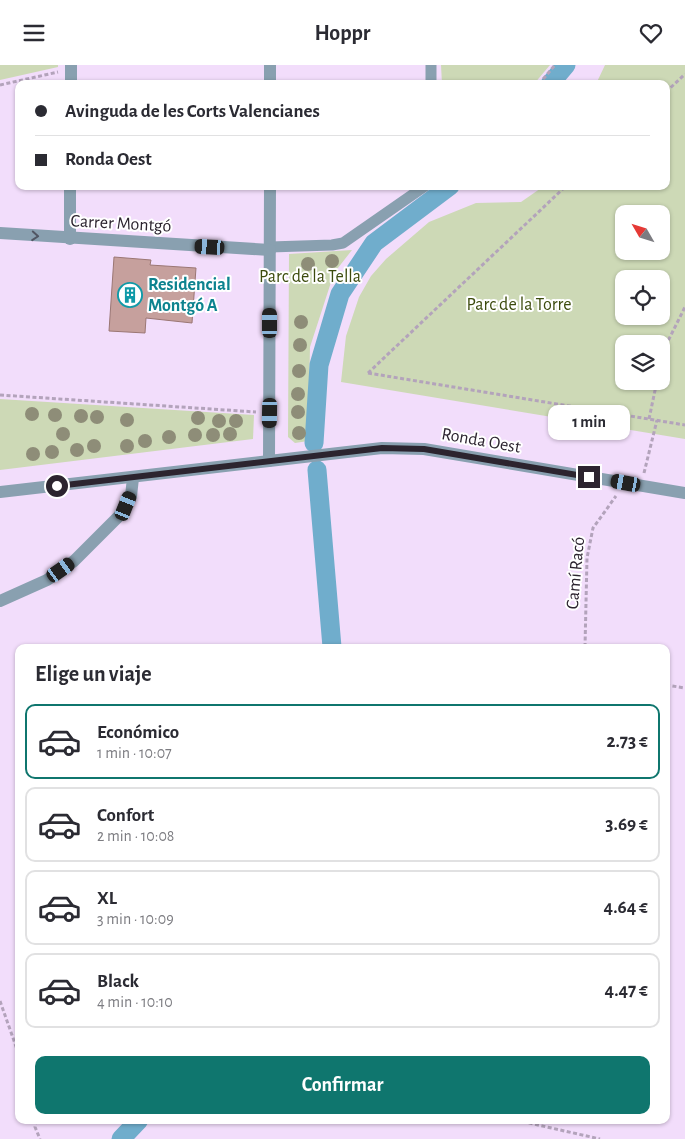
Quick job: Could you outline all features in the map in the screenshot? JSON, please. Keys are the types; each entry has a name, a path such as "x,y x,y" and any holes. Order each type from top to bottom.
{"street":[{"path":"270,65 270,80"},
{"path":"431,65 431,80"},
{"path":"71,67 71,80"},
{"path":"70,190 70,239"},
{"path":"269,461 270,190"},
{"name":"Carrer Montgó","path":"0,233 70,239 270,248 332,245 343,243 418,190"},
{"name":"Ronda Oest","path":"0,492 402,447 424,449 685,493"},
{"path":"0,601 48,579 74,561 120,516 131,496 133,478"}],"path":[{"path":"542,80 555,65"},
{"path":"20,80 71,67"},
{"path":"670,88 685,75"},
{"path":"0,85 15,81"},
{"path":"562,190 368,373 685,425"},
{"path":"670,337 685,307"},
{"path":"648,419 655,390"},
{"path":"0,395 270,413"},
{"path":"641,486 656,420"},
{"name":"Camí Racó","path":"585,644 587,558 593,528 609,506"},
{"path":"670,685 685,687"},
{"path":"0,1001 15,1044"},
{"path":"36,1124 40,1139"},
{"path":"534,1124 600,1139"}],"green space":[{"path":"0,65 58,65 58,67 0,80"},
{"path":"441,65 550,65 537,80 442,80"},
{"name":"Parc de la Torre","path":"605,65 685,65 685,439 341,382 346,336 359,297 371,276 386,259 429,222 476,203 521,202 538,190 670,190 670,80 598,80"},
{"name":"Parc de la Tella","path":"352,250 334,273 310,347 308,441 295,443 288,437 289,254"},
{"path":"0,399 254,415 253,439 0,470"}],"building":[{"path":"114,257 151,260 150,265 196,268 192,323 146,318 145,333 109,331"}],"waterway":[{"path":"553,80 566,65"},
{"path":"314,443 319,365 340,294 374,243 445,190"},
{"path":"317,470 332,644"},
{"path":"121,1139 135,1124"}],"place":[{"name":"Residencial Montgó A","path":"130,295"}],"route":[{"path":"57,486 402,447 424,449 589,477"}]}
